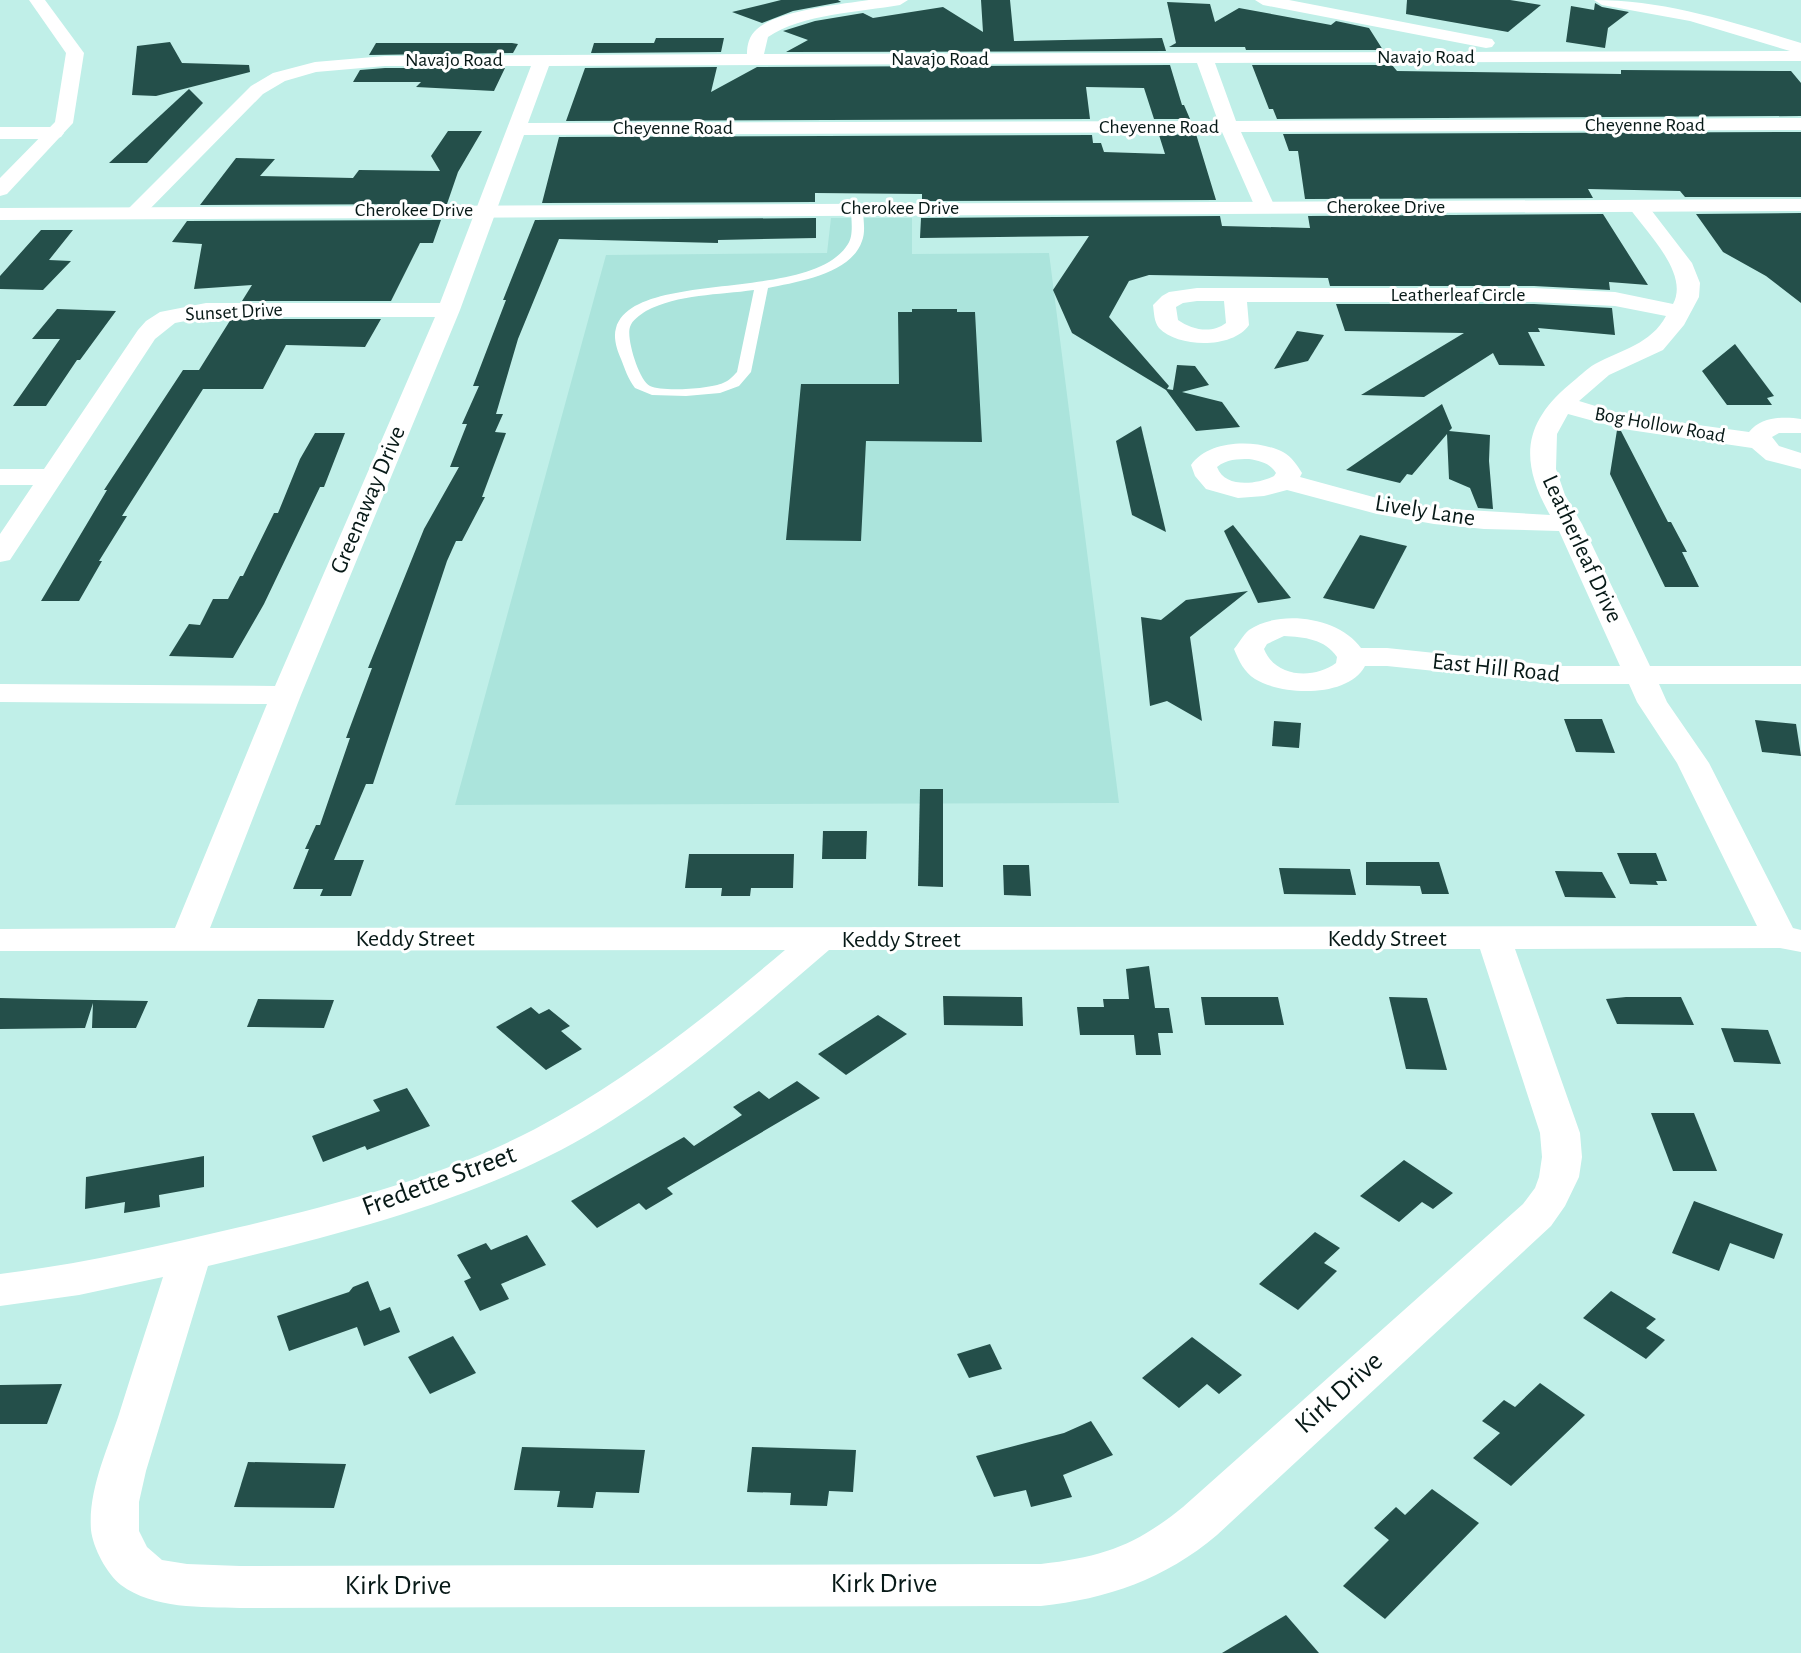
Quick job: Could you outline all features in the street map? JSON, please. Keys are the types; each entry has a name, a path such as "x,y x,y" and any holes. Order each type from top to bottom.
{"street":[{"path":"0,190 64,123 75,53 37,0"},
{"path":"755,59 756,42 760,34 775,25 900,0"},
{"path":"1263,0 1559,57"},
{"path":"1602,0 1694,16 1801,48"},
{"name":"Navajo Road","path":"135,213 257,90 290,74 315,67 356,62 1801,56"},
{"path":"1204,58 1228,126 1264,207"},
{"name":"Greenaway Drive","path":"189,938 286,695 449,310 542,60"},
{"name":"Cheyenne Road","path":"518,129 1801,124"},
{"path":"0,133 54,133"},
{"name":"Cherokee Drive","path":"0,214 1801,205"},
{"name":"Leatherleaf Drive","path":"1638,206 1673,250 1687,276 1690,290 1669,332 1655,345 1596,373 1561,404 1544,434 1542,457 1546,481 1660,716 1693,763 1791,939"},
{"name":"Leatherleaf Circle","path":"1235,295 1534,295 1615,299 1680,312"},
{"name":"Sunset Drive","path":"0,554 146,335 159,322 168,317 226,308 449,310"},
{"name":"Bog Hollow Road","path":"1561,404 1623,422 1759,441 1777,455 1801,461"},
{"name":"Bog Hollow Road","path":"1759,441 1761,433 1769,428 1784,425 1801,426"},
{"path":"0,477 50,477"},
{"name":"Lively Lane","path":"1285,481 1367,503 1432,516 1486,521 1568,523"},
{"name":"East Hill Road","path":"1352,657 1388,657 1550,675 1801,675"},
{"path":"0,693 286,695"},
{"name":"Keddy Street","path":"0,940 189,938 1791,939"},
{"name":"Kirk Drive","path":"191,1255 129,1451 115,1507 115,1533 120,1547 128,1561 139,1572 151,1577 180,1583 240,1587 1041,1585 1093,1578 1140,1562 1188,1534 1219,1502 1537,1215 1550,1200 1557,1187 1562,1166 1563,1151 1560,1133 1494,939"},
{"name":"Fredette Street","path":"0,1290 95,1276 300,1228 384,1204 493,1164 544,1141 590,1115 675,1059 819,940"}],"lane":[{"path":"762,284 744,372 736,382 719,389 662,391 646,390 638,383 620,343 624,325 631,316 657,302 816,274 841,262 856,242 857,208"}],"shaded area":[{"path":"831,218 912,218 912,254 1049,253 1119,803 455,805 606,255 827,253"}],"building":[{"path":"781,0 838,0 841,2 793,11 762,23 732,12"},
{"path":"981,0 1010,0 1014,41 1162,38 1166,51 786,52 808,40 783,31 815,21 863,13 873,18 943,7 983,32"},
{"path":"1407,0 1510,0 1541,5 1508,32 1406,14"},
{"path":"1167,2 1210,4 1215,22 1239,8 1331,25 1336,21 1369,28 1383,50 1246,50 1245,47 1169,47 1176,43"},
{"path":"1595,3 1602,7 1629,12 1608,28 1605,48 1566,42 1571,6 1594,10"},
{"path":"656,38 724,38 721,52 591,53 594,43 654,43"},
{"path":"170,42 182,63 249,65 250,72 156,96 132,95 137,46"},
{"path":"376,43 518,44 513,53 369,55"},
{"path":"1170,65 1182,105 1190,119 1154,119 1144,88 1086,87 1090,119 566,121 585,68 717,67 711,92 757,67"},
{"path":"1252,65 1392,65 1397,71 1621,74 1621,70 1791,71 1801,83 1801,116 1277,119 1273,109 1269,109"},
{"path":"505,68 494,91 416,87 421,82 353,82 360,70"},
{"path":"189,89 203,103 147,163 109,163"},
{"path":"448,131 482,131 458,172 447,204 200,205 236,158 275,159 260,176 353,178 359,170 440,171 431,156"},
{"path":"1801,132 1801,197 1685,197 1680,191 1588,189 1593,198 1305,199 1298,151 1289,151 1283,134"},
{"path":"1196,134 1216,200 922,201 922,194 815,193 815,202 542,203 559,137 1092,135 1093,143 1101,143 1104,152 1165,154 1159,135"},
{"path":"1801,213 1801,303 1766,276 1723,252 1696,214"},
{"path":"1603,214 1648,285 1609,282 1610,290 1534,286 1330,286 1328,278 1149,275 1129,281 1109,317 1169,386 1167,389 1173,390 1177,365 1195,366 1209,385 1182,392 1222,402 1240,427 1196,431 1166,390 1072,333 1053,290 1089,236 920,238 921,218 1220,216 1222,226 1310,228 1308,216"},
{"path":"816,218 816,238 718,240 718,243 559,239 518,339 496,414 503,414 495,432 506,433 482,497 485,497 462,541 456,541 447,561 373,784 366,784 334,860 364,860 351,896 320,896 323,889 293,889 309,849 305,849 316,825 320,825 350,738 346,738 372,668 368,668 424,529 459,467 450,467 467,424 462,424 479,386 473,386 506,300 503,300 535,220"},
{"path":"441,220 433,243 420,243 391,301 242,301 252,285 194,289 202,244 172,242 187,221"},
{"path":"41,230 73,230 49,260 71,261 43,290 0,289 0,276"},
{"path":"1336,304 1534,304 1612,308 1615,335 1538,328 1540,332 1528,332 1545,366 1499,365 1493,353 1424,397 1361,395 1464,333 1345,331"},
{"path":"57,309 116,311 80,360 77,360 46,406 13,406 60,339 32,339"},
{"path":"912,309 957,309 957,312 975,312 982,442 866,441 861,541 786,540 801,384 899,384 898,312 912,312"},
{"path":"231,319 381,319 365,347 286,345 263,389 203,389 122,516 127,516 99,561 102,561 79,601 41,601 107,490 104,490 183,370 199,370"},
{"path":"1297,331 1324,335 1308,361 1274,369"},
{"path":"1735,344 1774,396 1767,398 1772,405 1727,405 1702,371"},
{"path":"1442,404 1452,428 1449,431 1490,435 1489,461 1493,509 1478,508 1470,488 1449,479 1447,434 1412,475 1407,474 1400,483 1346,470"},
{"path":"1141,426 1166,532 1132,515 1116,441"},
{"path":"1617,430 1621,431 1668,522 1671,522 1687,552 1682,552 1699,587 1665,587 1610,474"},
{"path":"315,433 345,433 324,487 320,487 264,604 233,658 169,656 189,624 200,625 213,599 228,599 240,576 243,576 274,513 278,513 300,459"},
{"path":"1233,525 1291,598 1258,603 1224,531"},
{"path":"1360,535 1407,546 1374,609 1323,598"},
{"path":"1248,591 1190,637 1202,721 1167,701 1150,706 1141,617 1161,620 1186,600"},
{"path":"1564,719 1602,719 1615,753 1576,752"},
{"path":"1755,720 1796,724 1801,756 1762,752"},
{"path":"1274,721 1301,723 1299,748 1272,746"},
{"path":"920,789 943,789 943,887 918,886"},
{"path":"823,831 867,831 866,859 822,859"},
{"path":"1617,853 1656,853 1667,881 1656,881 1658,885 1630,884"},
{"path":"689,854 794,854 793,888 751,888 750,896 721,896 722,888 685,888"},
{"path":"1366,862 1439,862 1449,894 1422,894 1420,886 1366,885"},
{"path":"1003,865 1029,865 1031,896 1004,895"},
{"path":"1279,868 1350,869 1356,895 1284,894"},
{"path":"1555,871 1602,872 1616,898 1565,897"},
{"path":"1149,966 1155,1008 1169,1008 1173,1033 1158,1033 1161,1055 1136,1055 1134,1035 1080,1035 1077,1007 1104,1007 1103,999 1129,999 1126,969"},
{"path":"943,996 1022,997 1023,1026 944,1025"},
{"path":"1201,997 1278,997 1284,1025 1205,1025"},
{"path":"1389,997 1427,998 1447,1070 1406,1069"},
{"path":"1681,997 1694,1025 1617,1024 1606,999"},
{"path":"0,998 148,1001 136,1028 92,1028 93,1003 85,1028 0,1029"},
{"path":"258,999 334,1000 324,1028 247,1027"},
{"path":"531,1007 539,1014 549,1009 570,1026 561,1031 582,1049 546,1070 496,1027"},
{"path":"878,1015 907,1034 846,1075 818,1054"},
{"path":"1721,1028 1768,1030 1781,1064 1734,1062"},
{"path":"797,1081 820,1098 667,1188 673,1194 646,1210 639,1203 597,1228 571,1201 684,1137 694,1146 742,1115 733,1107 759,1091 769,1099"},
{"path":"407,1088 430,1126 367,1150 365,1146 323,1162 312,1136 380,1111 373,1100"},
{"path":"1651,1113 1694,1113 1717,1171 1673,1171"},
{"path":"204,1156 204,1187 159,1195 160,1207 124,1213 125,1202 85,1209 86,1177"},
{"path":"1404,1160 1453,1193 1433,1209 1422,1202 1399,1222 1360,1196"},
{"path":"1694,1201 1783,1234 1774,1259 1730,1243 1719,1271 1672,1253"},
{"path":"1315,1232 1340,1248 1324,1263 1337,1271 1298,1310 1259,1284"},
{"path":"527,1235 546,1265 501,1284 509,1299 480,1311 464,1281 471,1278 457,1255 486,1243 491,1250"},
{"path":"368,1281 380,1311 390,1307 400,1332 364,1346 357,1327 289,1351 277,1316 349,1292 353,1287"},
{"path":"1611,1291 1656,1319 1646,1328 1665,1340 1646,1359 1583,1318"},
{"path":"453,1336 476,1373 430,1394 408,1357"},
{"path":"1192,1337 1242,1375 1219,1394 1207,1384 1179,1408 1142,1378"},
{"path":"990,1344 1002,1369 969,1378 957,1354"},
{"path":"1540,1383 1585,1415 1511,1486 1473,1458 1500,1433 1482,1421 1504,1400 1515,1407"},
{"path":"62,1384 47,1424 0,1424 0,1385"},
{"path":"1091,1421 1113,1455 1063,1475 1072,1497 1031,1507 1026,1490 994,1497 976,1456 1064,1433"},
{"path":"522,1447 645,1450 639,1493 596,1492 593,1508 557,1507 560,1491 514,1490"},
{"path":"752,1447 856,1450 853,1492 829,1491 827,1506 790,1505 791,1493 747,1492"},
{"path":"248,1462 346,1464 334,1508 234,1507"},
{"path":"1432,1489 1479,1523 1385,1619 1343,1586 1389,1540 1374,1528 1396,1507 1405,1515"},
{"path":"1286,1615 1319,1653 1222,1653"}]}
